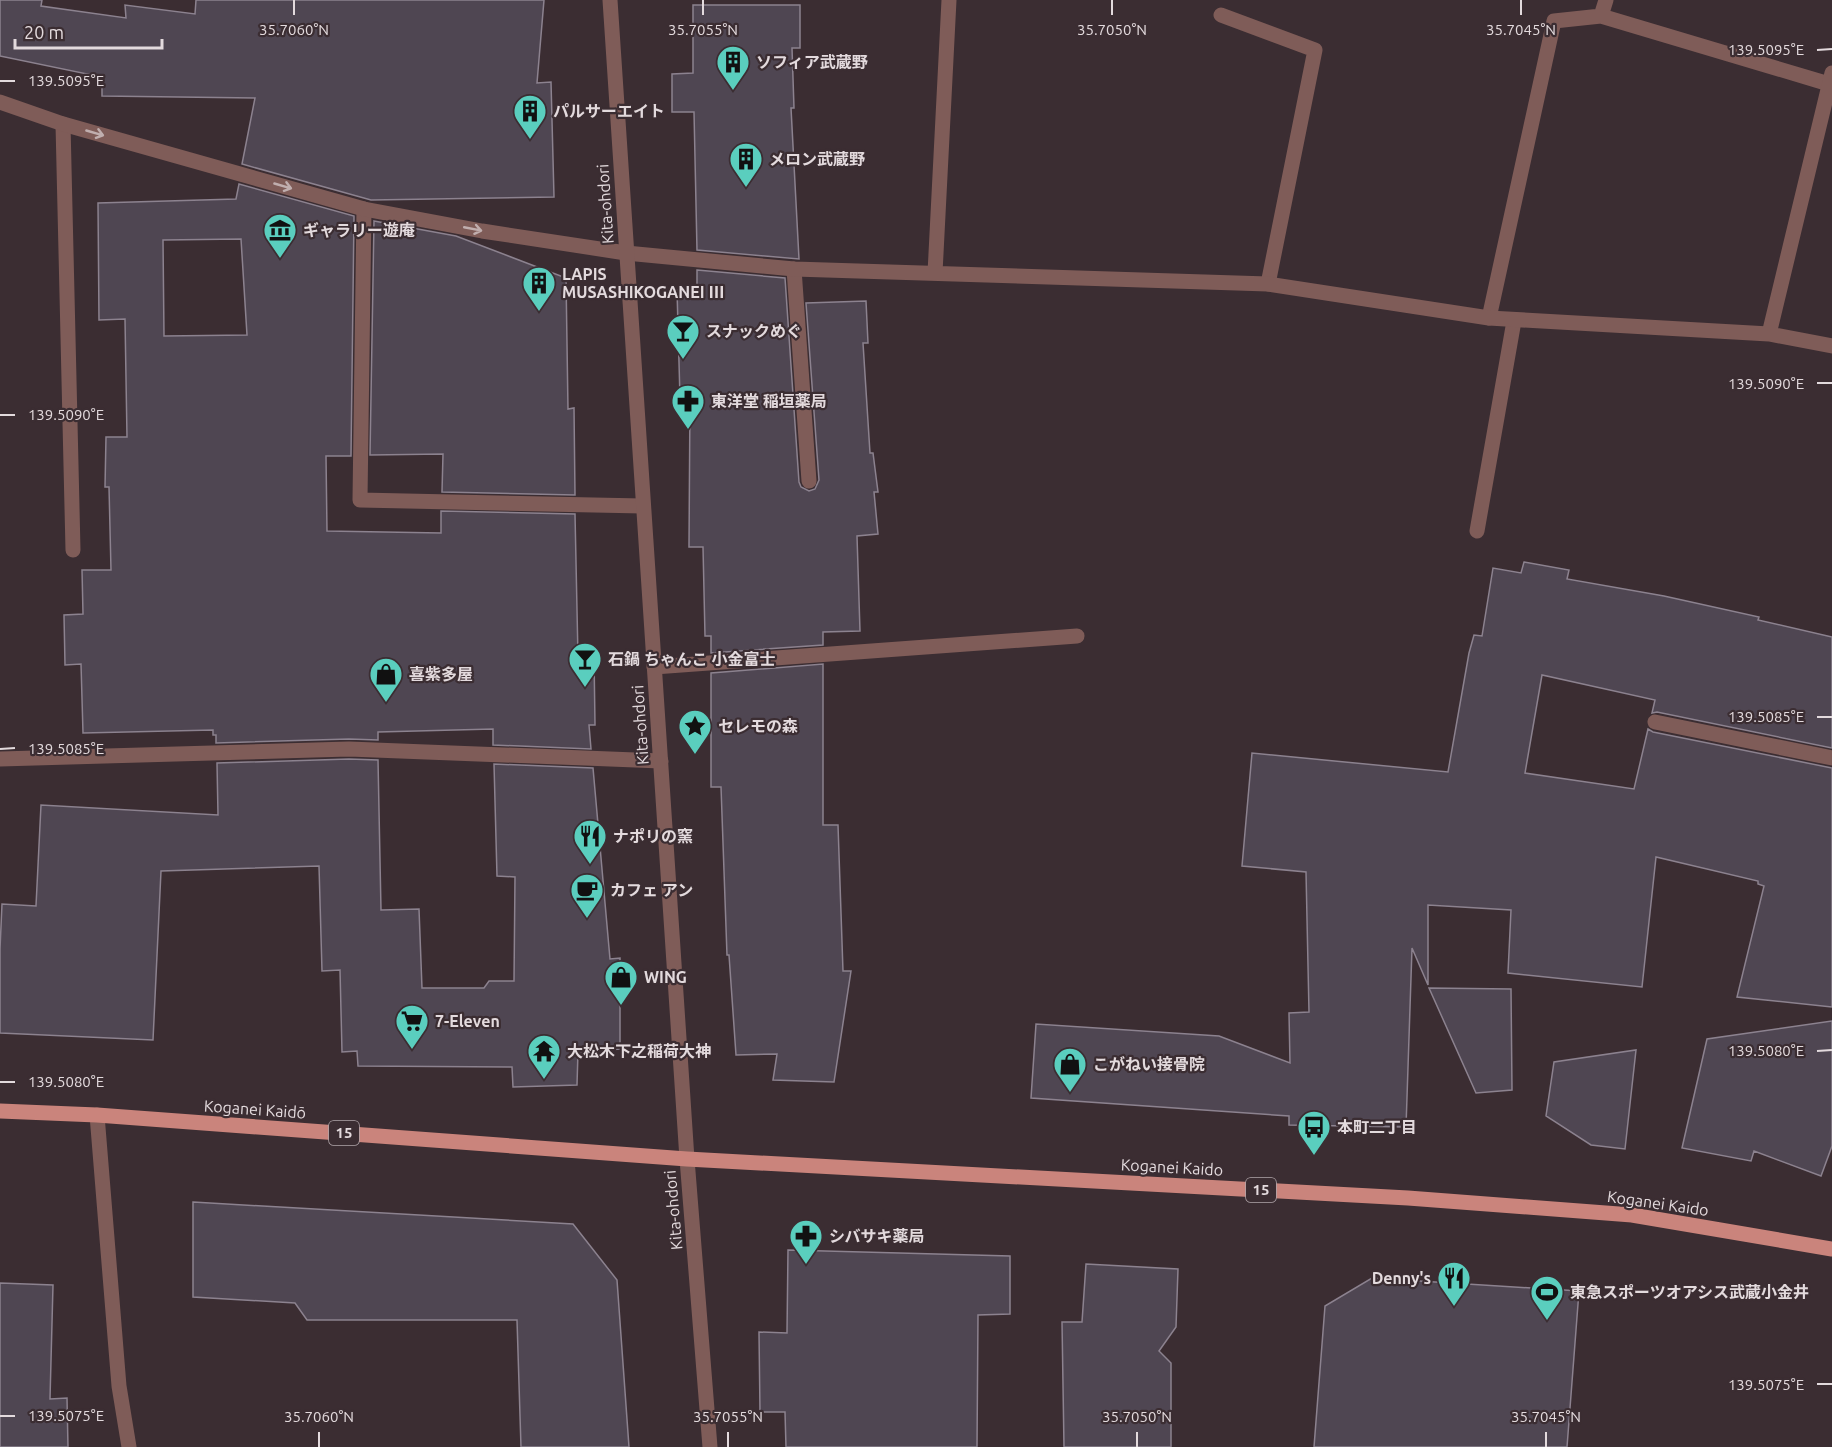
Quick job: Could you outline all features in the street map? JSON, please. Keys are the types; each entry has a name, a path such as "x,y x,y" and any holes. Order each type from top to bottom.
{"main road":[{"name":"Koganei Kaidō","path":"0,1111 97,1115 687,1159"},
{"name":"Koganei Kaido","path":"687,1159 1396,1197 1632,1215 1832,1249"}],"street":[{"name":"Kita-ohdori","path":"610,0 687,1159 710,1447"},
{"path":"935,273 949,0"},
{"path":"1601,16 1606,0"},
{"path":"1221,15 1315,50 1268,284"},
{"path":"1489,318 1554,21 1601,16 1830,79 1769,334"},
{"path":"0,102 63,124 364,208 482,231 626,253 794,269 1268,284 1514,321 1769,334 1832,346"},
{"path":"63,124 73,550"},
{"path":"364,208 360,500 643,506"},
{"path":"794,269 809,481"},
{"path":"1477,531 1514,321"},
{"path":"654,667 1077,636"},
{"path":"1655,722 1832,758"},
{"path":"0,759 349,749 661,761"},
{"path":"97,1115 119,1386 129,1447"}],"building":[{"path":"0,0 42,0 41,6 126,18 125,5 195,14 196,0 544,0 537,83 551,82 554,197 371,200 242,164 255,98 102,96 102,77 0,56"},
{"path":"693,5 800,5 800,48 792,48 794,108 791,108 799,259 697,250 694,112 672,112 672,74 693,73"},
{"path":"239,184 354,216 351,456 326,456 327,531 441,533 441,511 575,514 578,657 594,656 595,725 589,725 591,749 493,745 493,729 378,732 378,740 216,743 213,730 83,733 81,664 65,665 64,615 83,614 82,570 111,570 109,487 105,487 106,437 127,437 125,319 99,320 98,203 236,199","holes":["241,239 247,335 164,336 163,240"]},
{"path":"374,221 456,236 566,278 568,409 574,408 575,495 442,492 443,454 370,455"},
{"path":"697,270 785,278 799,482 801,487 809,491 815,489 819,480 806,303 866,301 868,343 863,343 870,453 873,453 878,492 874,492 878,534 857,536 860,631 823,632 823,645 711,653 711,636 705,636 703,547 689,547 690,398 680,398 677,290 697,290"},
{"path":"1524,562 1569,570 1567,579 1664,596 1759,617 1758,620 1832,637 1832,748 1657,712 1652,713 1655,700 1542,675 1525,773 1634,789 1648,729 1653,732 1832,768 1832,1007 1737,997 1764,886 1758,884 1758,881 1656,857 1642,987 1508,973 1511,910 1428,905 1428,985 1412,948 1406,1127 1289,1125 1289,1116 1031,1098 1036,1024 1219,1036 1290,1063 1289,1013 1309,1012 1306,872 1242,866 1252,753 1448,772 1469,653 1474,635 1482,636 1493,568 1521,573"},
{"path":"823,664 823,825 838,825 843,971 851,971 834,1082 773,1080 777,1054 736,1055 729,955 727,955 721,787 711,787 711,673"},
{"path":"378,760 381,910 419,909 422,988 484,988 489,981 514,981 515,877 497,876 494,764 593,768 610,959 620,958 620,1049 578,1052 577,1085 513,1087 512,1067 358,1066 357,1051 342,1052 340,970 322,971 319,866 161,871 153,1040 0,1033 2,904 36,906 41,805 218,815 217,763"},
{"path":"1429,988 1511,989 1512,1090 1476,1093"},
{"path":"1832,1021 1832,1146 1821,1176 1754,1151 1751,1161 1682,1148 1707,1039"},
{"path":"1636,1050 1625,1149 1591,1145 1546,1116 1554,1062"},
{"path":"193,1202 573,1224 617,1280 629,1447 521,1447 517,1320 307,1320 295,1303 193,1297"},
{"path":"788,1250 1010,1256 1010,1314 978,1315 977,1447 786,1447 785,1412 760,1412 759,1332 787,1333"},
{"path":"1086,1264 1178,1269 1176,1327 1159,1351 1171,1363 1171,1447 1064,1447 1062,1322 1082,1322"},
{"path":"1372,1278 1579,1291 1567,1447 1314,1447 1325,1306"},
{"path":"0,1283 53,1285 50,1399 67,1398 68,1447 0,1447"}],"place":[{"name":"ソフィア武蔵野","path":"733,91"},
{"name":"パルサーエイト","path":"530,140"},
{"name":"メロン武蔵野","path":"746,188"},
{"name":"ギャラリー遊庵","path":"280,259"},
{"name":"LAPIS MUSASHIKOGANEI Ⅲ","path":"539,312"},
{"name":"スナックめぐ","path":"683,360"},
{"name":"東洋堂 稲垣薬局","path":"688,430"},
{"name":"石鍋 ちゃんこ 小金富士","path":"585,688"},
{"name":"喜紫多屋","path":"386,703"},
{"name":"セレモの森","path":"695,755"},
{"name":"ナポリの窯","path":"590,865"},
{"name":"カフェ アン","path":"587,919"},
{"name":"WING","path":"621,1006"},
{"name":"7-Eleven","path":"412,1050"},
{"name":"大松木下之稲荷大神","path":"544,1080"},
{"name":"こがねい接骨院","path":"1070,1093"},
{"name":"本町二丁目","path":"1314,1156"},
{"name":"シバサキ薬局","path":"806,1265"},
{"name":"Denny's","path":"1454,1307"},
{"name":"東急スポーツオアシス武蔵小金井","path":"1547,1321"}]}
